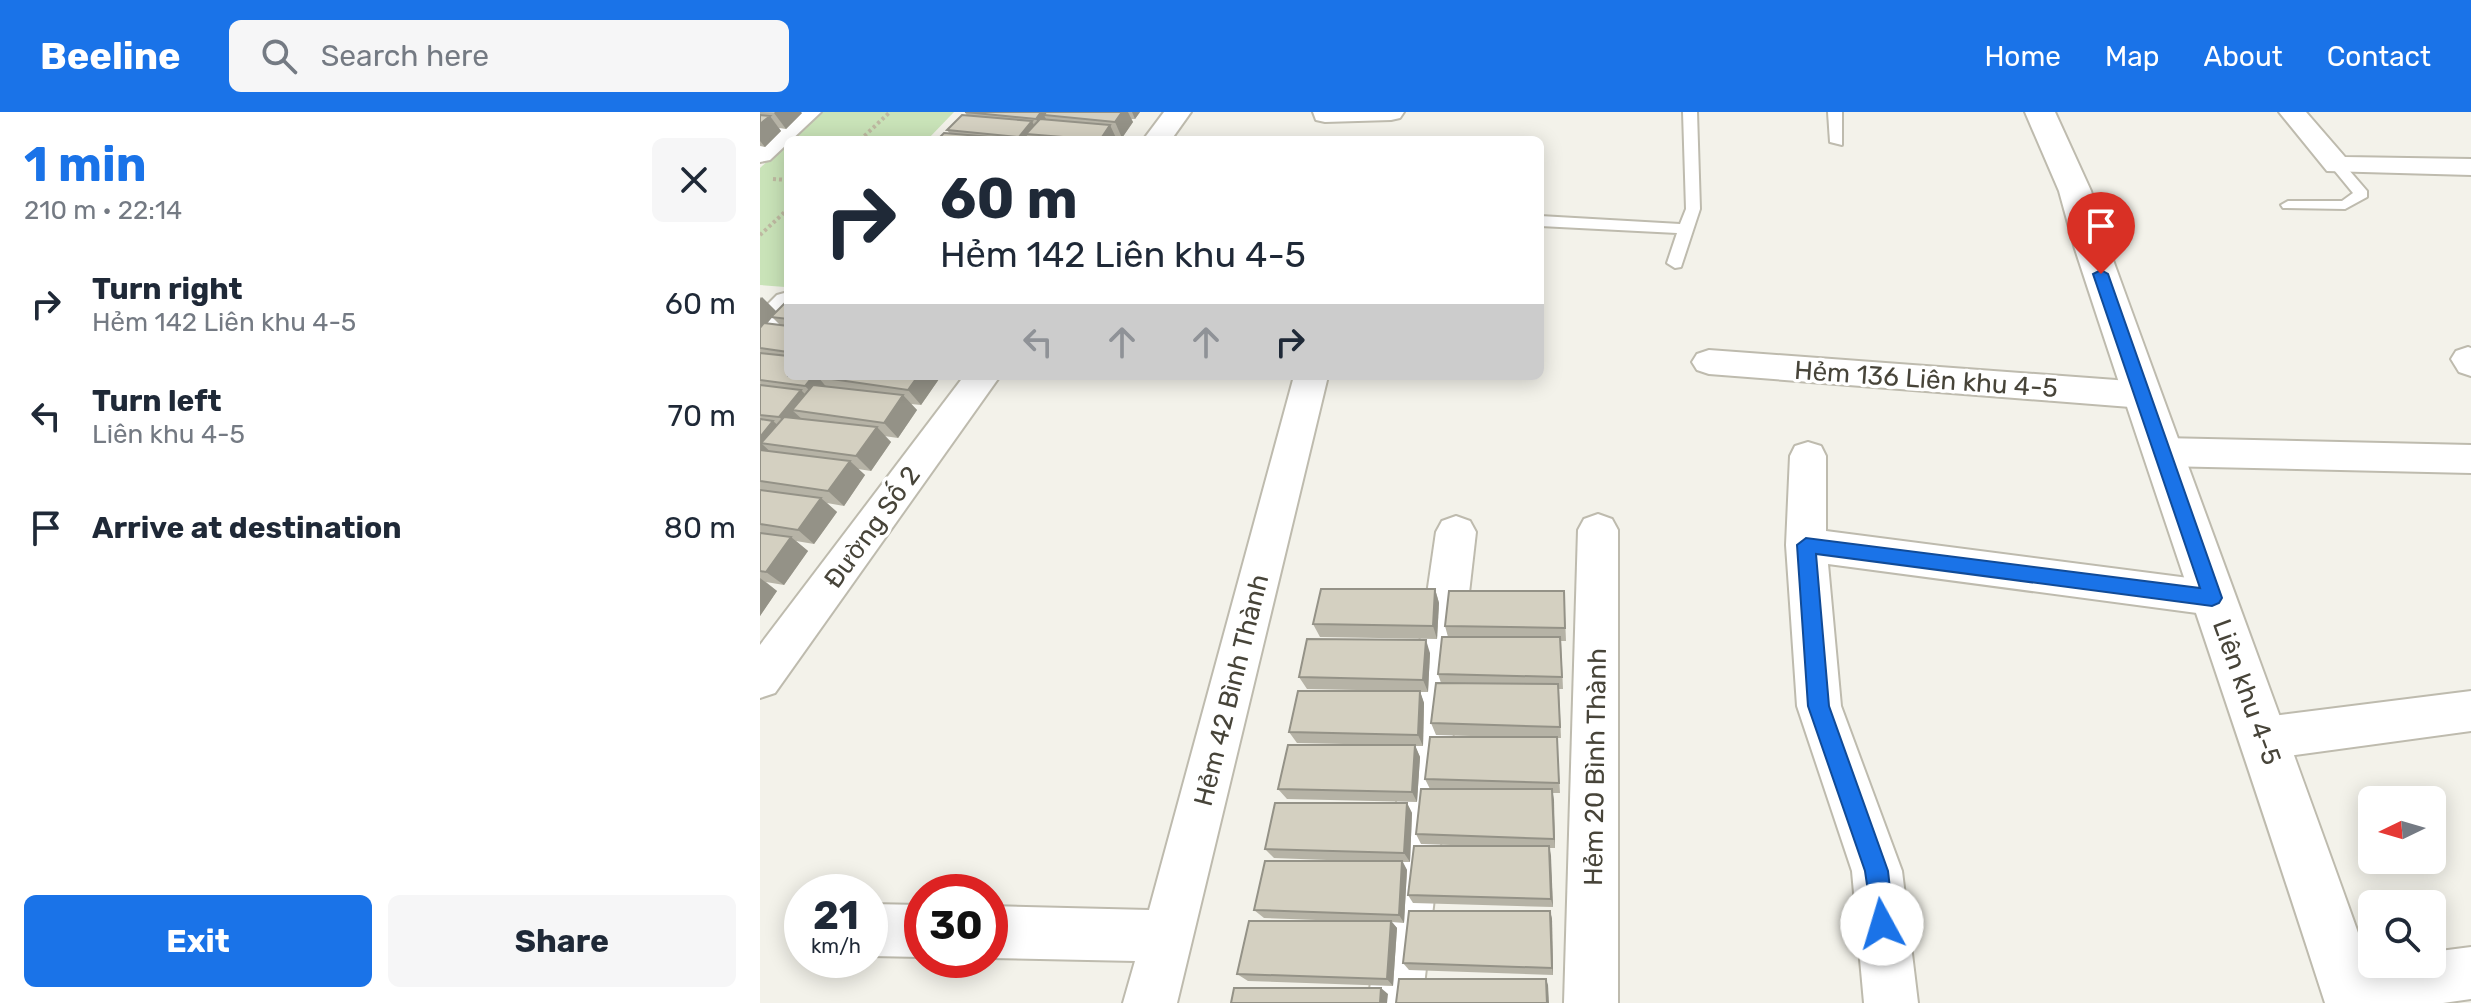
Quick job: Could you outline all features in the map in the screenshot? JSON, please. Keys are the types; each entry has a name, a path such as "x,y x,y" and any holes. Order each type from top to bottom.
{"street":[{"path":"760,154 808,112"},
{"path":"1160,136 1178,112"},
{"path":"1325,114 1391,112"},
{"name":"Liên khu 4-5","path":"2040,112 2075,191 2092,249 2212,598 2265,738 2351,996"},
{"path":"2292,112 2337,165 2471,167"},
{"path":"760,297 784,301"},
{"path":"760,332 784,306"},
{"name":"Hẻm 136 Liên khu 4-5","path":"1709,362 2143,395"},
{"name":"Đường Số 2","path":"760,679 980,380"},
{"name":"Hẻm 42 Bình Thành","path":"1150,1003 1310,380"},
{"path":"2162,452 2471,459"},
{"path":"1808,456 1806,545 1819,706 1877,871 1891,1003"},
{"name":"Hẻm 20 Bình Thành","path":"1591,1003 1598,530"},
{"path":"1395,1003 1456,532"},
{"path":"1806,545 2212,598"},
{"path":"2265,738 2471,711"},
{"path":"1008,932 1169,936"},
{"path":"2351,996 2471,973"}],"lane":[{"path":"1675,263 1693,209 1690,112"},
{"path":"1835,112 1837,142"},
{"path":"2288,205 2345,205 2362,194 2337,165"},
{"path":"1544,221 1686,229"}],"path":[{"path":"864,136 890,112"},
{"path":"760,235 784,213"}],"green space":[{"path":"821,112 954,112 931,136 794,136"},
{"path":"784,146 784,287 760,285 760,168"}],"building":[{"path":"965,112 1041,112 1036,119"},
{"path":"1046,112 1122,112 1115,122 1044,115"},
{"path":"760,115 770,116 760,124"},
{"path":"962,115 1032,121 1020,136 947,130"},
{"path":"1040,119 1110,125 1103,136 1026,134"},
{"path":"944,133 980,136 941,136"},
{"path":"784,304 784,319 771,317"},
{"path":"764,323 784,326 784,351 760,348 760,328"},
{"path":"760,353 784,356 784,380 810,380 805,386 760,380"},
{"path":"839,380 915,380 908,390"},
{"path":"760,385 801,390 779,417 760,415"},
{"path":"813,385 903,395 884,423 792,410"},
{"path":"784,417 877,427 856,456 761,443"},
{"path":"760,419 773,421 760,437"},
{"path":"760,450 850,461 828,491 760,481"},
{"path":"760,490 821,498 798,530 760,524"},
{"path":"760,533 791,537 766,572 760,571"},
{"path":"1321,589 1435,589 1433,626 1313,624"},
{"path":"1449,591 1564,591 1565,628 1445,626"},
{"path":"1442,637 1560,637 1562,677 1438,674"},
{"path":"1307,639 1426,640 1423,680 1299,677"},
{"path":"1436,683 1558,684 1560,727 1431,723"},
{"path":"1298,691 1420,691 1418,735 1289,732"},
{"path":"1430,737 1557,737 1559,783 1425,779"},
{"path":"1288,745 1415,745 1412,792 1278,789"},
{"path":"1421,789 1552,789 1554,839 1416,834"},
{"path":"1275,803 1407,803 1404,853 1265,849"},
{"path":"1414,846 1549,846 1551,899 1408,895"},
{"path":"1265,861 1402,861 1399,915 1254,910"},
{"path":"1409,911 1550,911 1552,968 1403,963"},
{"path":"1249,921 1391,921 1387,979 1237,974"},
{"path":"1399,979 1546,979 1547,1003 1396,1003"},
{"path":"1234,988 1381,988 1380,1003 1231,1003"}],"route":[{"path":"1882,924 1877,871 1819,706 1806,545 2212,598 2101,274"}]}
